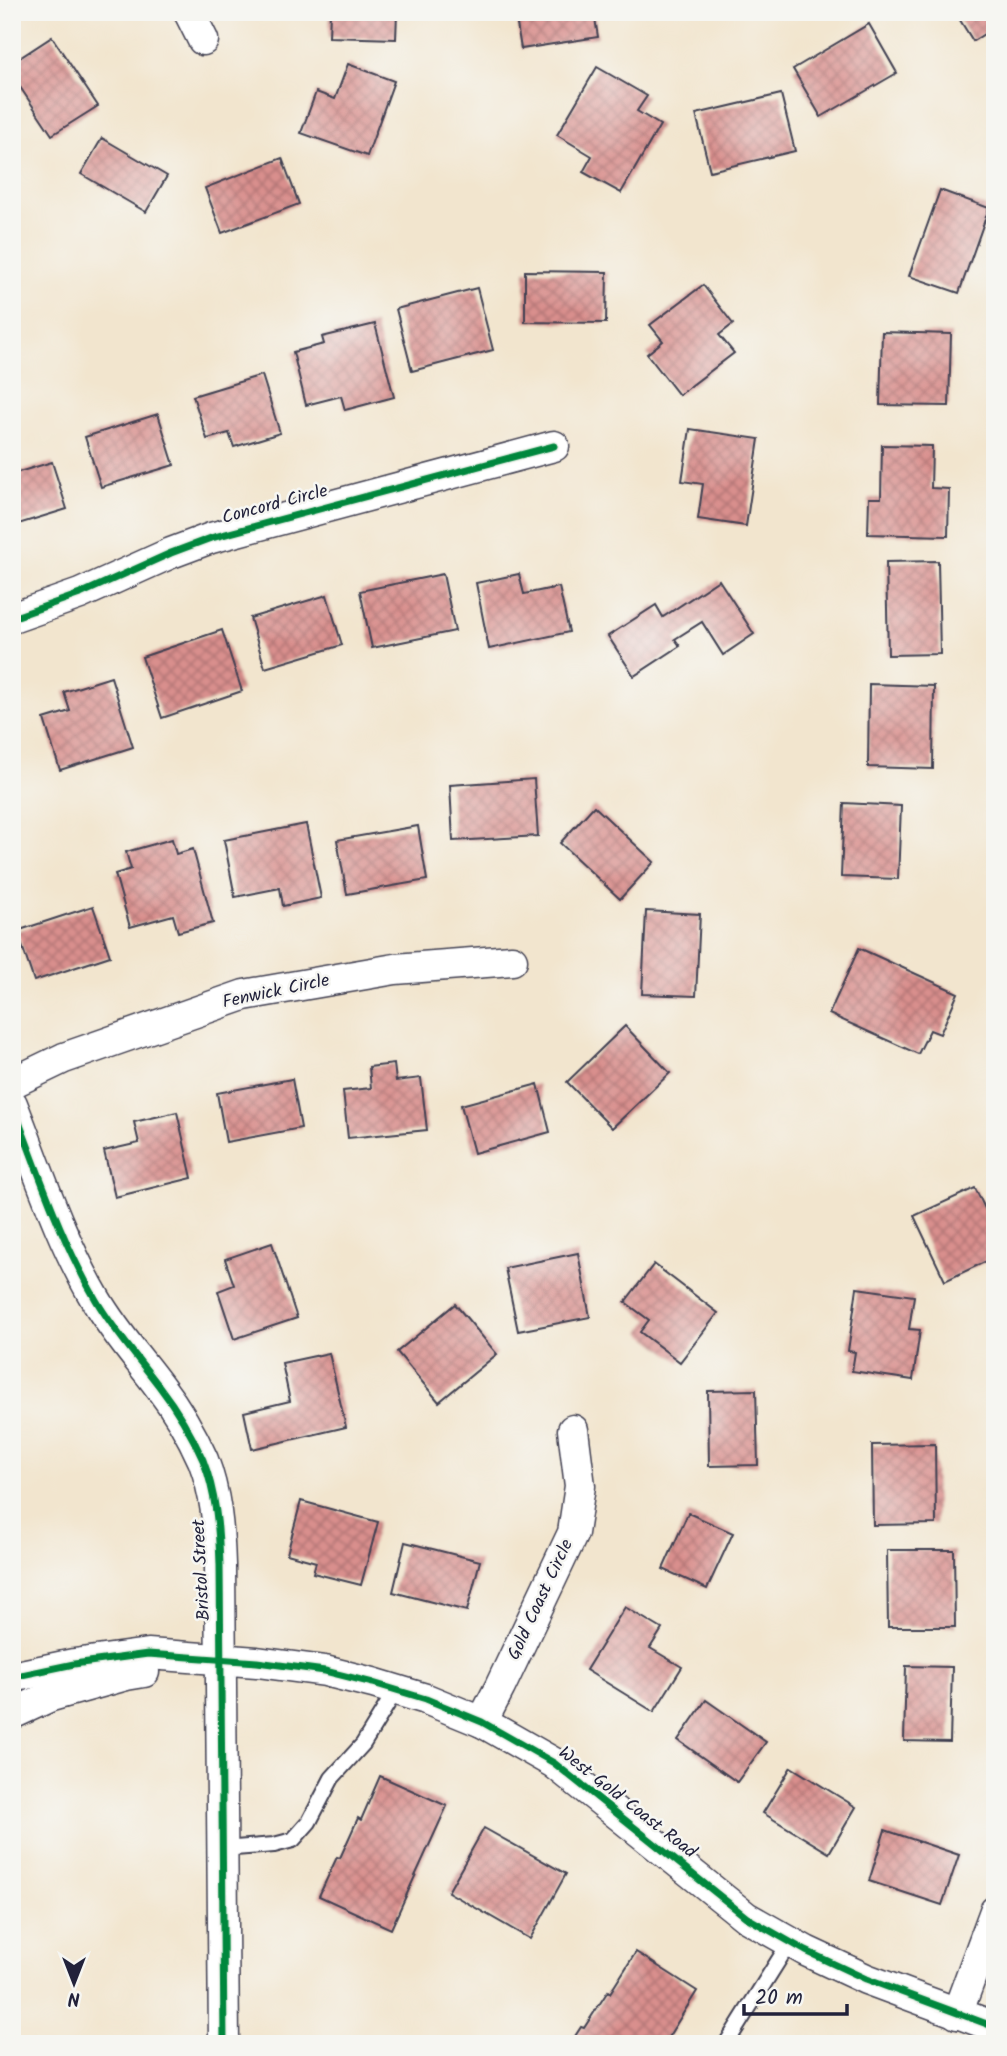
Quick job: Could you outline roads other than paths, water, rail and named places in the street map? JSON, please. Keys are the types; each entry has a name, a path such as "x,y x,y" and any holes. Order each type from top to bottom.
{"street":[{"path":"189,12 203,40"},
{"name":"Concord Circle","path":"12,618 80,594 170,553 211,538 554,446"},
{"name":"Fenwick Circle","path":"12,1083 64,1058 244,995 395,970 512,960"},
{"name":"Bristol Street","path":"12,1104 68,1245 97,1301 161,1388 181,1420 202,1460 212,1494 219,1528 224,2044"},
{"name":"Gold Coast Circle","path":"482,1722 573,1533 580,1486 573,1430"},
{"name":"West Gold Coast Road","path":"12,1678 71,1665 148,1654 257,1661 326,1671 426,1699 482,1722 554,1763 746,1917 866,1979 995,2027"},
{"name":"West Gold Coast Road","path":"12,1714 51,1696 126,1675 220,1660"},
{"path":"957,2014 995,1911"}],"lane":[{"path":"222,1849 274,1845 293,1840 309,1822 331,1778 363,1744 396,1690"},
{"path":"726,2044 790,1942"}]}
